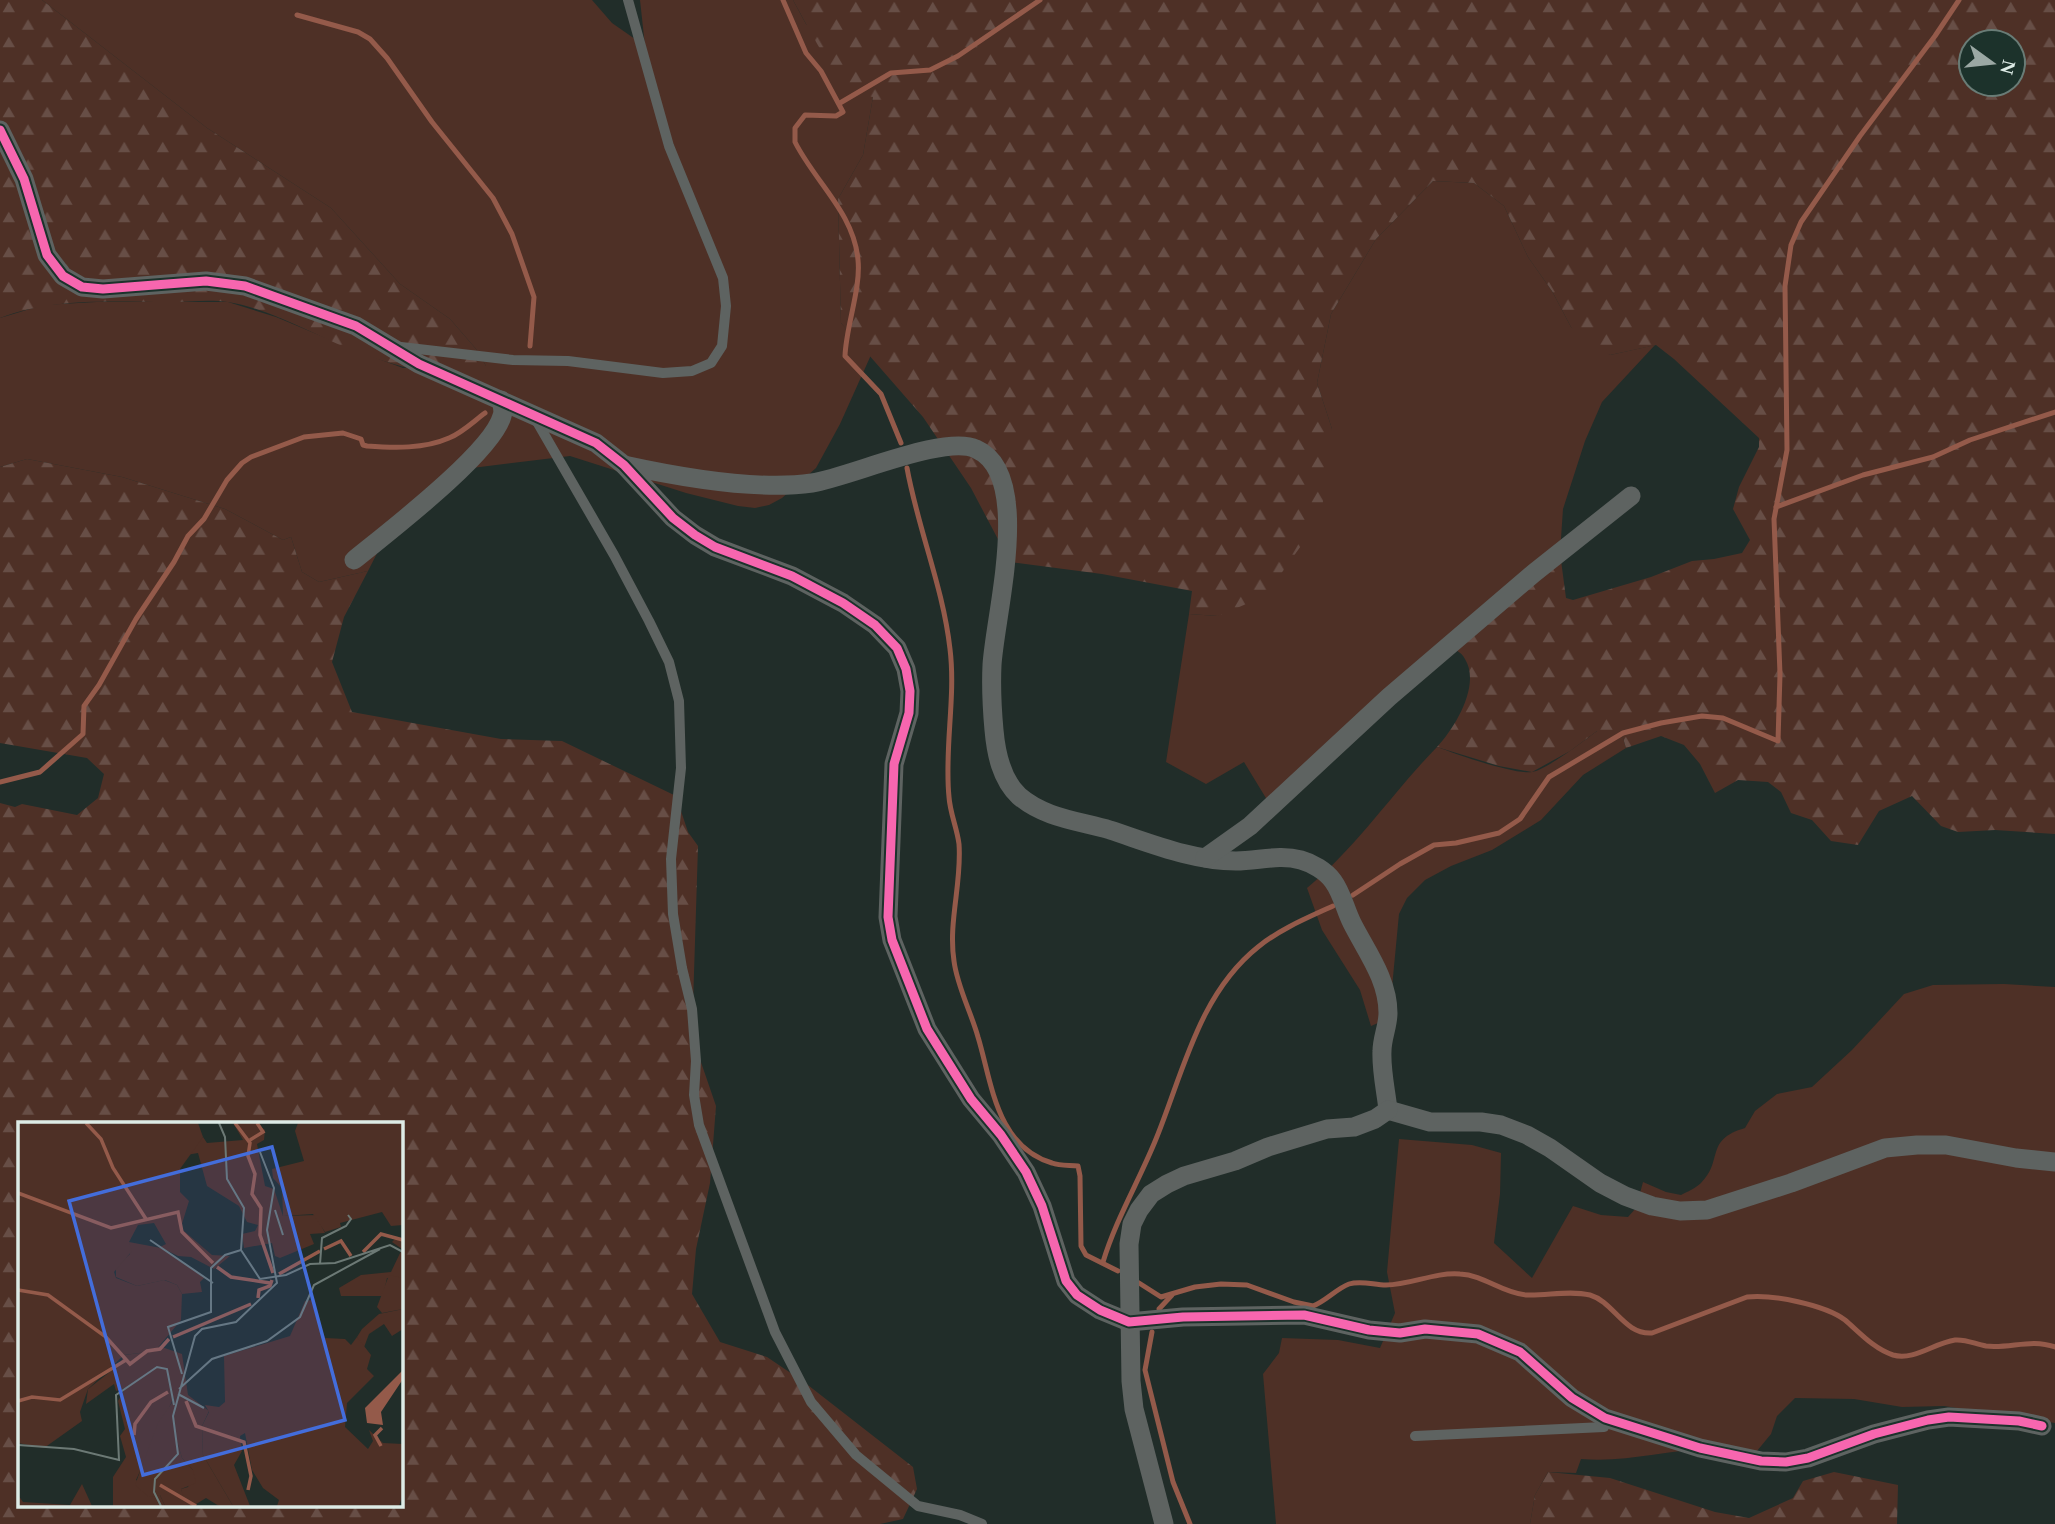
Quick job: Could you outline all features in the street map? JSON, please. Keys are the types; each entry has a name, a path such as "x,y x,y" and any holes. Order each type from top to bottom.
{"street":[{"path":"0,130 24,179 47,255 63,276 82,287 103,289 205,281 245,286 356,326 419,364 596,443 624,465 673,518 695,535 715,547 792,576 843,603 875,625 897,648 906,669 910,691 909,713 894,764 888,917 892,940 927,1029 971,1099 1001,1135 1026,1172 1042,1206 1066,1281 1088,1304 1129,1322 1183,1317 1304,1315 1400,1333 1425,1329 1478,1334 1520,1352 1572,1398 1605,1418 1700,1448 1761,1461 1786,1462 1808,1458 1853,1440 1949,1417 2019,1421 2042,1426"},
{"path":"354,560 425,502 475,454 496,429 503,413 501,400"},
{"path":"624,465 676,476 768,484 812,483 914,453 957,446 974,447 988,456 1002,473 1009,522 992,664 992,708 999,764 1009,783 1019,796 1048,813 1205,858 1238,861 1282,857 1303,860 1322,869 1334,881 1351,922 1379,973 1385,991 1388,1013 1382,1050 1388,1110"},
{"path":"1205,858 1250,825 1389,697 1534,573 1631,496"},
{"path":"1164,1524 1134,1409 1129,1322 1129,1244 1132,1224 1139,1210 1151,1194 1184,1175 1235,1161 1268,1147 1327,1129 1354,1127 1375,1119 1388,1110"},
{"path":"1388,1110 1430,1122 1481,1122 1501,1125 1539,1141 1600,1183 1625,1196 1652,1206 1680,1211 1707,1210 1791,1183 1885,1148 1946,1145 2055,1162"}],"lane":[{"path":"391,346 513,360 568,361 663,373 692,371 711,363 722,346 725,326 723,278 669,146 628,0"},
{"path":"532,413 614,555 669,662 679,701 681,768 671,859 673,900 682,968 692,1009 694,1095 699,1125 775,1332 811,1402 856,1455 918,1506 960,1515 982,1524"},
{"path":"1415,1436 1597,1428 1604,1427 1605,1418"}],"green space":[{"path":"0,0 42,0 207,128 331,208 400,284 450,319 476,349 486,366 481,383 434,375 388,362 357,352 260,310 228,302 83,302 20,311 0,318"},
{"path":"42,0 592,0 612,23 645,46 640,0 793,0 806,24 873,97 863,155 838,199 841,323 871,355 840,424 816,468 782,498 755,508 686,493 570,456 472,468 391,526 368,571 319,582 302,572 291,537 283,540 225,509 122,477 27,459 0,467 0,318 43,305 96,302 228,302 276,317 403,368 486,366 476,349 450,319 400,284 331,208 207,128"},
{"path":"793,0 2055,0 2055,834 1995,830 1958,832 1941,826 1912,796 1879,811 1858,845 1831,841 1812,820 1791,813 1781,792 1768,782 1738,780 1715,793 1700,764 1684,745 1661,736 1626,748 1621,731 1597,731 1570,751 1532,772 1499,766 1437,747 1464,706 1470,681 1464,656 1444,643 1560,553 1566,598 1573,600 1651,577 1692,561 1742,553 1750,540 1733,509 1739,487 1759,447 1759,438 1656,345 1610,355 1586,345 1571,327 1552,291 1528,257 1504,206 1474,183 1433,181 1376,239 1331,314 1317,383 1332,429 1321,518 1265,596 1218,616 1189,614 1192,591 1102,574 1010,562 971,488 923,417 841,323 838,199 863,155 873,97 857,93 848,87 821,51"},
{"path":"1433,181 1474,183 1504,206 1528,257 1552,291 1571,327 1610,355 1655,345 1602,402 1585,441 1563,509 1560,553 1272,808 1244,762 1206,784 1166,762 1189,614 1218,616 1332,429 1317,383 1331,314 1376,239"},
{"path":"27,459 122,477 225,509 283,540 291,537 302,572 319,582 368,571 344,617 332,662 352,712 501,739 562,741 676,796 688,832 698,846 692,1036 716,1106 710,1183 696,1249 692,1294 720,1342 767,1357 804,1382 913,1467 917,1489 903,1519 880,1524 0,1524 0,803 15,807 22,804 77,815 98,798 104,774 87,758 0,743 0,467"},
{"path":"1597,731 1621,731 1626,748 1583,775 1541,820 1492,850 1451,866 1425,880 1407,898 1399,914 1391,998 1385,1020 1371,1026 1360,990 1322,930 1307,888 1342,855 1437,747 1499,767 1532,772 1556,761"},
{"path":"2004,984 2055,987 2055,1423 1944,1406 1902,1407 1854,1399 1795,1398 1777,1416 1771,1434 1752,1457 1719,1450 1692,1450 1613,1459 1581,1459 1576,1473 1548,1472 1535,1495 1530,1524 1276,1524 1263,1374 1279,1353 1282,1338 1338,1340 1380,1348 1395,1313 1387,1272 1399,1139 1472,1145 1501,1153 1500,1194 1494,1243 1532,1278 1573,1206 1601,1215 1628,1217 1636,1208 1643,1182 1681,1195 1694,1188 1708,1175 1716,1151 1724,1138 1745,1128 1755,1111 1777,1094 1812,1087 1852,1050 1904,994 1933,985"},
{"path":"1548,1472 1610,1478 1715,1512 1749,1518 1793,1498 1803,1481 1834,1472 1898,1485 1897,1524 1530,1524 1535,1495"}],"waterway":[{"path":"783,0 806,53 821,71 843,112 836,116 805,115 795,128 795,142 842,213 855,243 858,260 857,283 845,356 881,394 901,443"},
{"path":"840,103 891,73 930,70 958,56 1040,0"},
{"path":"1353,895 1434,845 1499,833 1520,819 1549,777 1623,733 1702,716 1723,718 1778,741 1780,674 1774,519 1787,450 1785,286 1791,245 1801,222 1959,0"},
{"path":"297,15 358,32 370,39 493,198 512,234 534,297 530,346"},
{"path":"1776,507 1863,475 1933,457 1970,440 2055,412"},
{"path":"0,782 40,772 83,734 84,706 188,536 204,519 227,480 242,463 304,437 343,433 361,439 363,445 367,446 419,446 439,442 454,436 485,413"},
{"path":"907,468 942,603 950,649 952,686 948,779 959,844 953,932 958,980 999,1111 1008,1128 1019,1143 1033,1155 1055,1164 1078,1166 1081,1246 1086,1255 1118,1271"},
{"path":"1103,1262 1114,1231 1156,1139 1195,1036 1221,988 1238,966 1266,941 1294,924 1333,906"},
{"path":"1139,1283 1161,1297 1195,1287 1247,1285 1313,1306 1344,1286 1354,1283 1386,1285 1460,1274 1477,1277 1517,1294 1590,1295 1606,1304 1626,1324 1642,1332 1652,1333 1747,1297 1770,1297 1798,1302 1836,1315 1873,1344 1893,1355 1909,1356 1955,1340 1986,1346 2037,1343 2055,1347"},
{"path":"1159,1309 1172,1295"},
{"path":"1152,1332 1145,1370 1173,1482 1190,1524"}],"cycle path":[{"path":"0,130 24,179 47,255 63,276 82,287 103,289 206,281 245,286 356,326 419,364 596,443 624,465 673,518 695,535 715,547 792,576 843,603 875,625 897,648 906,669 910,691 909,713 894,764 888,917 892,940 927,1029 971,1099 1001,1135 1026,1172 1042,1206 1066,1281 1077,1295 1100,1310 1129,1322 1183,1317 1304,1315 1369,1330 1400,1333 1425,1329 1478,1334 1520,1352 1572,1398 1605,1418 1700,1448 1761,1461 1786,1462 1808,1458 1874,1434 1949,1417 2019,1421 2042,1426"}]}
